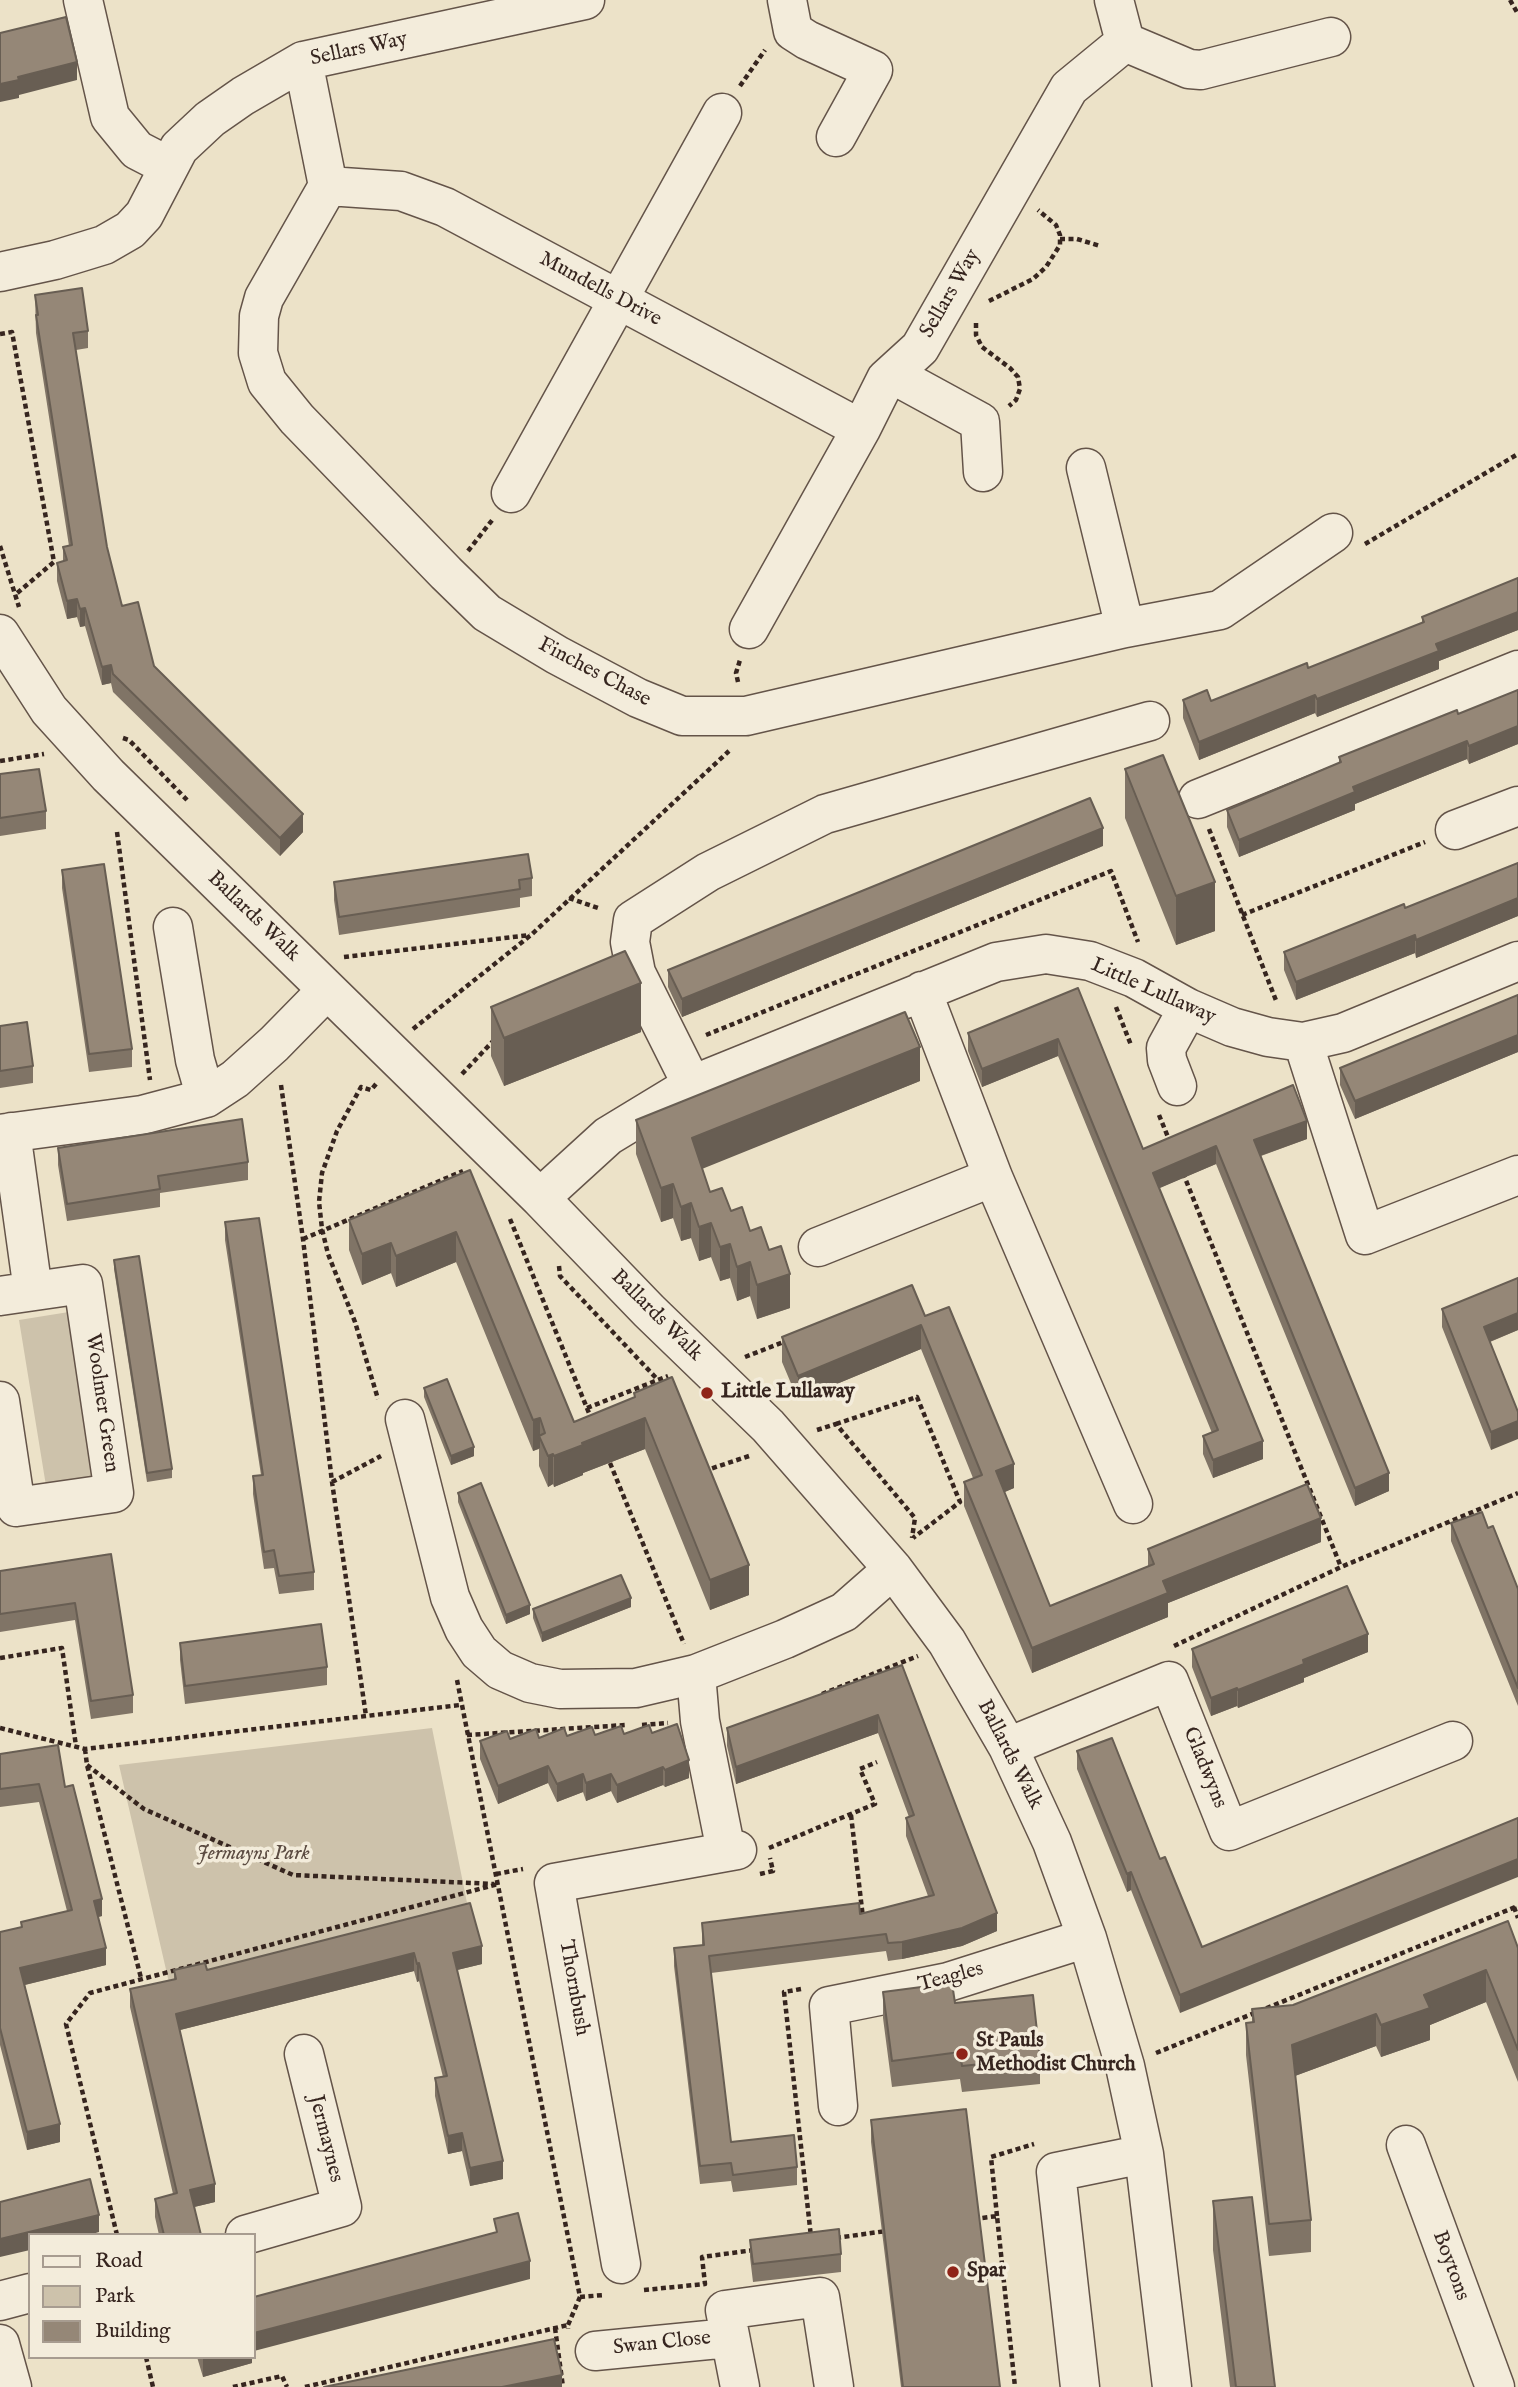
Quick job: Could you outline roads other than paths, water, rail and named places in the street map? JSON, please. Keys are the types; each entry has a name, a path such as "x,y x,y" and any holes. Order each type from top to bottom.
{"street":[{"path":"83,0 110,117 137,150 168,166"},
{"name":"Sellars Way","path":"0,272 55,260 104,245 131,230 144,215 179,148 210,119 303,61 585,0"},
{"path":"1114,0 1125,42 1189,69 1201,70 1331,37"},
{"path":"788,7 793,31 873,70 836,137"},
{"name":"Sellars Way","path":"749,629 861,429 886,379 920,348 1069,88 1125,42"},
{"path":"303,61 328,186"},
{"path":"511,493 722,113"},
{"name":"Mundells Drive","path":"328,186 401,191 445,207 861,429"},
{"name":"Finches Chase","path":"328,186 264,298 258,332 261,363 267,382 298,419 487,613 556,655 639,698 682,716 740,732 1125,628 1220,610 1344,542"},
{"path":"892,374 980,422 983,472"},
{"path":"1086,468 1125,628"},
{"name":"Ballards Walk","path":"0,634 49,710 108,775 335,974 393,1055 524,1207 649,1311 720,1361 768,1426 903,1554 947,1642 1008,1747 1052,1843 1087,1938 1125,2066 1144,2154 1172,2387"},
{"path":"1198,799 1518,670"},
{"path":"692,1085 636,973 630,942 633,920 708,872 825,814 1150,721"},
{"path":"1455,830 1518,806"},
{"path":"173,927 195,1060 206,1098"},
{"name":"Little Lullaway","path":"524,1207 608,1136 692,1085 996,962 1046,954 1090,961 1134,978 1188,1008 1232,1027 1268,1037 1303,1042 1343,1033 1518,961"},
{"name":"Woolmer Green","path":"0,1401 16,1507 114,1493 83,1284 16,1294 6,1133 142,1115 206,1098 235,1079 275,1044 335,974"},
{"path":"922,991 993,1177 1133,1504"},
{"path":"1166,1096 1166,1048 1188,1008"},
{"path":"1303,1042 1365,1235 1518,1175"},
{"path":"818,1247 993,1177"},
{"path":"399,1424 450,1597 464,1629 479,1652 500,1670 530,1683 560,1689 636,1688 696,1674 785,1639 844,1612 903,1554"},
{"name":"Thornbush","path":"622,2283 554,1884 744,1850 700,1721 696,1674"},
{"name":"Gladwyns","path":"1008,1747 1169,1681 1229,1831 1453,1741"},
{"name":"Teagles","path":"838,2106 829,2006 948,1982 1087,1938"},
{"name":"Jermaynes","path":"252,2233 342,2207 304,2054"},
{"name":"Boytons","path":"1406,2145 1495,2387"},
{"path":"1080,2387 1056,2172 1144,2154"},
{"path":"0,2301 28,2294"},
{"name":"Swan Close","path":"740,2387 726,2310 820,2297 834,2387"},
{"name":"Swan Close","path":"583,2344 729,2338"},
{"path":"0,2344 12,2387"}],"place":[{"name":"Little Lullaway","path":"707,1393"},
{"name":"St Pauls Methodist Church","path":"962,2054"},
{"name":"Spar","path":"953,2272"}],"park label":[{"name":"Jermayns Park","path":"253,1855"}]}
